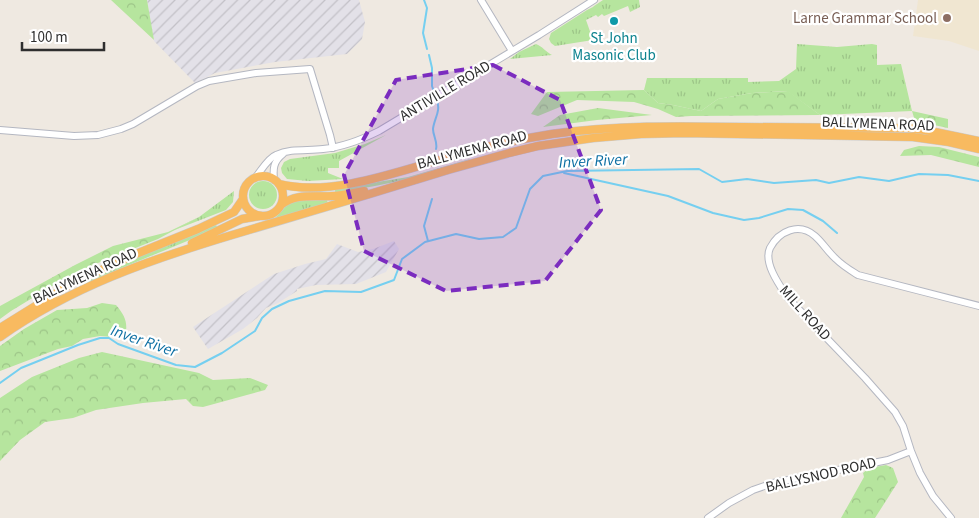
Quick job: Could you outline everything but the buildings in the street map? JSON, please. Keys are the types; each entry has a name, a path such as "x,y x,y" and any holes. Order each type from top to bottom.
{"highway":[{"name":"BALLYMENA ROAD","path":"276,182 288,187 308,188 352,183 402,172 458,154 499,144 553,134 616,128 681,126 908,128 979,141"},
{"name":"BALLYMENA ROAD","path":"0,337 53,304 134,267 405,182 538,146 593,138 684,133 913,136 979,149"},
{"path":"260,216 249,210 243,199 245,186 255,178 268,177 276,182 282,194 281,205"},
{"path":"134,267 194,242 242,219 272,214 288,199 348,194 405,182"},
{"name":"BALLYMENA ROAD","path":"0,328 71,284 234,212 243,199"}],"street":[{"path":"482,0 512,51"},
{"name":"ANTIVILLE ROAD","path":"255,178 271,158 276,155 286,152 333,148 358,141 379,131 594,0"},
{"path":"0,130 74,136 98,135 133,124 197,86 209,81 256,73 310,68 333,148"},
{"path":"276,182 274,164 286,152"},
{"name":"MILL ROAD","path":"951,518 929,490 920,473 910,451 903,426 895,412 798,309 780,286 769,263 770,248 778,237 788,231 806,230 816,237 841,265 858,275 979,306"},
{"name":"BALLYSNOD ROAD","path":"708,518 729,503 753,490 773,483 881,462 910,451"}],"highlighted area":[{"path":"493,65 560,100 601,210 545,281 446,291 364,251 344,175 396,80"}],"shaded area":[{"path":"147,0 359,0 365,22 362,39 347,54 275,62 215,73 195,83 154,41"},
{"name":"Larne Grammar School","path":"918,0 979,0 979,51 949,41 913,36"},
{"path":"394,241 399,249 386,272 356,284 316,285 297,289 297,291 278,303 266,308 243,329 208,349 193,327 274,274 326,259 337,244 358,252 373,249"}],"green space":[{"path":"111,0 147,0 154,40"},
{"path":"603,0 639,0 640,7 630,12 628,6 604,16 602,14 598,17 596,15 586,20 593,40 555,46 551,43 549,39 551,33"},
{"path":"536,44 552,55 510,59 519,52"},
{"path":"797,44 837,47 877,45 877,65 901,64 912,111 820,115 787,91 752,93 718,99 701,111 658,103 644,90 647,78 748,78 748,82 779,81 796,69"},
{"path":"644,90 658,103 701,111 718,99 752,93 788,91 820,115 676,117 634,102 577,100 538,116 531,114 547,92"},
{"path":"598,108 652,115 543,127 560,115"},
{"path":"912,111 948,119 948,128 915,121"},
{"path":"386,135 339,161 339,168 328,168 328,173 343,179 308,181 287,179 282,173 281,168 284,162 290,159 335,153"},
{"path":"919,146 939,147 979,157 979,167 931,155 900,156 904,150"},
{"path":"470,159 409,179 335,193 335,189 408,177"},
{"path":"263,181 273,185 277,195 273,205 263,209 253,205 249,195 253,185"},
{"path":"234,191 233,202 226,210 172,231 199,217"},
{"path":"327,200 328,204 275,218 289,203 294,201"},
{"path":"199,217 158,239 93,265 62,280 0,319 0,306 75,265 113,246 168,232"},
{"path":"216,225 218,228 81,286 80,284 127,262"},
{"path":"102,303 116,305 122,313 126,324 125,338 100,336 83,339 72,346 58,349 0,371 0,346 24,329 57,310 87,308"},
{"path":"102,352 199,373 213,380 250,378 268,385 265,390 203,407 193,406 186,399 143,403 96,410 73,418 45,422 20,440 0,461 0,398 32,377 79,358"},
{"path":"886,465 893,468 898,482 875,518 841,518 864,477 863,473 869,468"}],"waterway":[{"path":"424,0 427,8 423,33 427,49"},
{"path":"429,55 434,92"},
{"path":"436,149 433,129 438,112 437,101"},
{"name":"Inver River","path":"0,383 21,368 100,338 109,338 118,344 176,365 195,367 222,353 255,331 262,318 272,309 289,301 325,291 361,292 394,280 402,259 425,242 456,234 479,239 503,237 516,228 530,189 543,176 567,171 699,169 722,182 747,179 774,183 816,180 829,183 859,177 889,181 919,174 948,175 979,181"},
{"path":"564,173 668,196 713,213 744,220 759,218 788,209 803,210 823,221 837,233"},
{"path":"428,241 424,226 432,199"}],"place":[{"name":"Larne Grammar School","path":"947,18"},
{"name":"St John Masonic Club","path":"614,21"}]}
